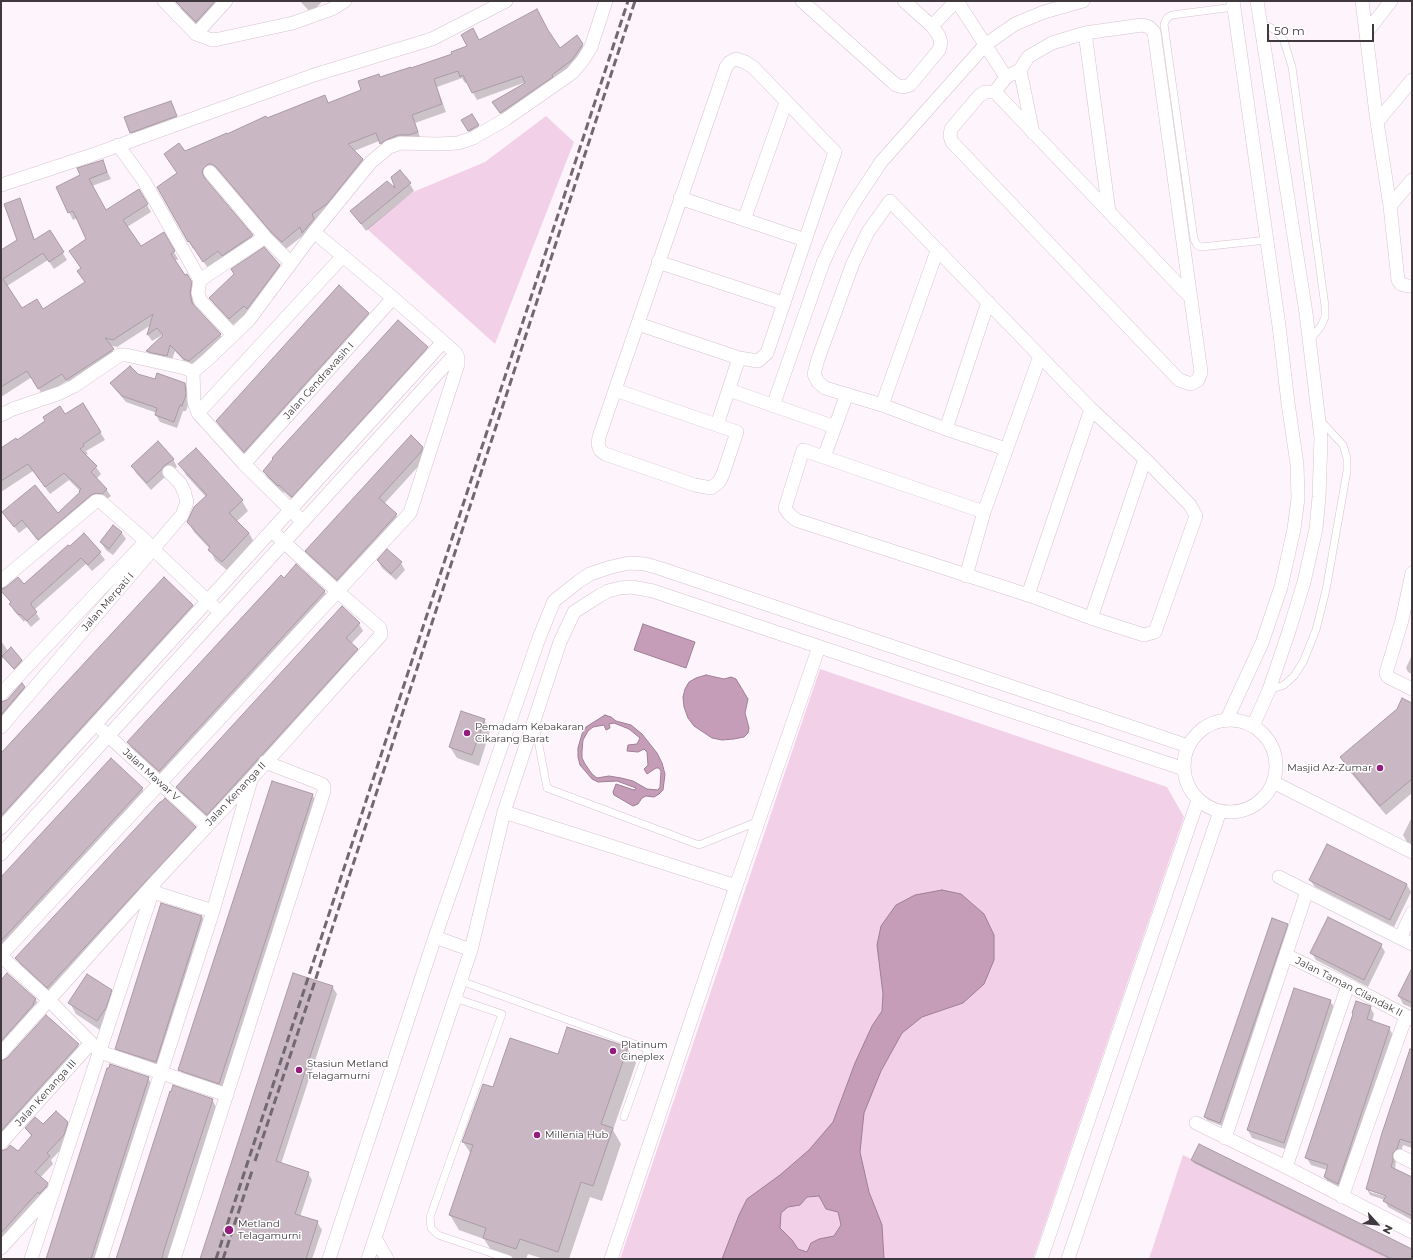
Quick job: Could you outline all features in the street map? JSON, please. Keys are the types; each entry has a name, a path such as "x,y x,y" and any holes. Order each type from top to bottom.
{"street":[{"path":"164,1 196,34 212,40 292,23 332,9 344,1"},
{"path":"196,34 226,1"},
{"path":"1,185 314,75 432,39 506,1"},
{"path":"193,372 249,320 314,232 371,162 389,147 401,143 458,143 473,138 506,120 572,73 583,60 591,47 606,1"},
{"path":"802,1 888,78 903,87 910,85 939,50 942,43 932,26 904,1"},
{"path":"932,26 957,1 1006,77"},
{"path":"773,406 823,263 852,206 881,162 985,45 1015,24 1044,12 1083,1"},
{"path":"1253,726 1269,690 1290,631 1302,589 1316,529 1319,497 1321,438 1309,341 1257,1"},
{"path":"1362,1 1390,206 1398,280 1401,284 1412,286"},
{"path":"1366,33 1392,1"},
{"path":"1227,719 1262,643 1281,587 1294,529 1298,498 1297,464 1233,4"},
{"path":"995,92 1006,77 1020,70 1028,57 1052,43 1085,33 1142,24 1154,32 1201,372 1198,380 1190,384 1179,380 952,142 950,136 951,129 974,102 985,92 995,92 1190,296"},
{"path":"1085,33 1109,212"},
{"path":"615,390 737,432 719,482 711,488 695,485 604,454 600,450 598,444 599,437 658,262 726,67 730,62 736,59 745,62 754,68 835,152 767,353 758,361 739,358 638,324"},
{"path":"1020,70 1033,133"},
{"path":"1378,122 1412,80"},
{"path":"744,220 786,102"},
{"path":"118,145 144,181 200,280 198,293 200,300 232,335"},
{"path":"210,172 265,236 291,263"},
{"path":"1390,206 1412,180"},
{"path":"680,198 804,240"},
{"path":"984,512 803,450 785,508 796,520 1028,595 1091,618 1144,635 1155,632 1196,516 1190,505 1145,459 1091,409 890,201 868,232 853,263 814,374 818,382 825,388 882,405 946,429 1006,449"},
{"path":"227,1095 161,1073 95,1048 49,1000 1,956 410,513 459,361 456,353 314,232"},
{"path":"200,280 265,236"},
{"path":"882,405 937,251"},
{"path":"198,413 343,256"},
{"path":"658,262 783,303"},
{"name":"Jalan Cendrawasih I","path":"244,464 393,298"},
{"path":"946,429 988,302"},
{"path":"1,828 291,511 443,342"},
{"path":"1,854 456,353"},
{"path":"1,414 13,408 60,393 74,386 123,355 185,368 193,372"},
{"path":"966,576 984,512 1040,356"},
{"path":"717,425 739,358"},
{"path":"193,372 194,402 198,413 244,464 303,522"},
{"path":"729,390 835,428"},
{"path":"824,457 847,394"},
{"path":"1028,595 1091,409"},
{"path":"1091,618 1145,459"},
{"name":"Jalan Merpati I","path":"1,727 150,545 178,519 187,502 180,483 169,472"},
{"path":"1,581 96,501 100,501 150,545 221,613"},
{"name":"Jalan Kenanga II","path":"1,1053 381,636 380,628 337,591 272,531"},
{"path":"1,694 150,545"},
{"path":"329,1259 435,937 539,638 554,602 590,574 610,567 629,563 645,564 659,568 1188,746"},
{"path":"1412,573 1407,622 1386,673 1388,677 1412,689"},
{"path":"368,1259 471,950 504,812 560,642 574,612 599,596 608,591 620,588 632,587 653,591 1184,769"},
{"path":"611,1259 736,886 819,647"},
{"path":"1227,719 1241,720 1264,734 1271,744 1275,757 1276,770 1273,782 1267,794 1258,803 1246,810 1233,813 1208,807 1198,800 1186,781 1184,769 1184,757 1188,746 1195,736 1204,727 1227,719"},
{"name":"Jalan Mawar V","path":"96,724 207,826"},
{"path":"174,1259 324,791 322,784 265,762"},
{"path":"100,1259 213,911 252,778"},
{"path":"1273,782 1412,852"},
{"path":"1041,1259 1198,800"},
{"path":"1068,1259 1220,811"},
{"path":"504,812 736,886"},
{"path":"1279,877 1412,944"},
{"path":"31,1259 54,1189 95,1048 154,886 213,911"},
{"path":"1225,1138 1307,891"},
{"path":"1400,938 1412,913"},
{"path":"435,937 471,950"},
{"name":"Jalan Taman Cilandak II","path":"1286,955 1348,985 1409,1018"},
{"path":"1286,1167 1348,985"},
{"path":"1342,1197 1409,1018"},
{"name":"Jalan Kenanga III","path":"1,1143 95,1048"},
{"path":"1196,1124 1286,1167 1412,1232"},
{"path":"1,1248 54,1189"},
{"path":"375,1238 387,1259"}],"lane":[{"path":"1233,4 1172,15 1167,18 1164,24 1194,239 1197,245 1201,247 1267,240"},
{"path":"1260,24 1270,27 1277,32 1284,42 1292,67 1325,306 1325,317 1321,326 1309,341"},
{"path":"1269,690 1284,685 1294,676 1303,662 1316,630 1326,590 1347,471 1347,458 1343,444 1319,418"},
{"path":"534,720 547,788 699,845 759,821"},
{"path":"461,981 648,1049 624,1116"},
{"path":"455,998 502,1014 430,1217 432,1228 438,1235 509,1259"}],"shaded area":[{"path":"546,116 574,142 495,344 367,229 413,192 485,162"},
{"path":"643,624 695,642 686,668 634,650"},
{"path":"820,669 1167,787 1184,817 1033,1259 620,1259"},
{"path":"706,675 724,679 731,677 736,679 748,699 745,713 749,728 748,733 744,737 722,740 712,738 694,726 688,718 684,707 683,697 685,689 689,682"},
{"path":"605,715 616,721 631,725 642,734 657,753 662,763 665,774 663,790 654,797 646,796 642,798 638,804 633,806 614,795 613,792 616,784 635,790 636,788 617,781 598,782 592,779 580,765 578,757 578,748 582,734 586,727","holes":["614,723 629,729 640,738 637,744 628,745 627,751 638,752 644,749 647,752 648,765 644,769 647,774 656,768 659,768 661,771 660,787 658,790 647,789 633,781 621,778 609,776 597,778 592,774 582,758 583,740 588,731 593,727 604,725 606,730 610,728 609,724"]},
{"path":"942,890 961,894 984,914 994,935 994,960 984,984 963,1003 922,1017 902,1033 881,1071 864,1113 860,1152 869,1192 882,1225 884,1259 722,1259 739,1215 747,1199 780,1175 809,1150 833,1122 855,1063 872,1026 882,1011 883,994 877,945 881,926 896,905 915,895","holes":["819,1196 826,1209 838,1212 841,1225 834,1236 819,1239 811,1243 807,1252 798,1249 792,1240 780,1228 781,1213 788,1207 800,1205 807,1197"]},
{"path":"1183,1155 1390,1259 1149,1259"}],"building":[{"path":"175,1 215,1 196,22"},
{"path":"537,9 560,48 577,35 583,44 572,60 552,75 553,77 500,113 492,102 525,83 522,76 472,93 463,75 460,77 458,71 434,79 442,104 412,115 418,132 409,135 398,135 380,144 376,133 348,144 363,159 327,204 312,214 314,219 302,233 300,227 282,242 271,232 216,167 212,164 208,164 203,169 202,173 204,177 253,235 222,256 218,251 203,262 189,241 188,242 157,187 177,173 164,154 179,143 185,151 266,116 267,118 325,95 328,103 361,90 358,81 379,74 380,77 452,54 451,52 467,46 461,35 473,28 479,40"},
{"path":"171,101 177,116 130,133 124,117"},
{"path":"472,114 479,125 468,131 461,120"},
{"path":"103,160 107,172 89,179 106,210 139,189 148,204 123,220 141,246 164,232 175,251 171,254 185,275 187,274 192,282 190,292 192,303 221,334 189,361 184,359 170,345 167,356 152,353 146,351 163,335 157,328 147,335 153,314 113,340 105,338 114,349 66,380 62,374 38,389 27,371 1,387 1,250 17,240 4,204 20,198 34,240 50,230 64,252 49,262 43,253 3,279 22,308 37,299 43,309 85,282 77,271 81,268 69,251 86,239 73,211 68,213 56,187 80,175 77,168"},
{"path":"400,170 411,183 361,224 350,211 387,181 395,188 391,177"},
{"path":"264,247 280,265 247,309 244,306 229,319 209,298 234,274 231,269"},
{"path":"339,285 369,313 244,452 216,421"},
{"path":"398,320 428,347 292,497 263,471 273,459 272,458"},
{"path":"130,366 138,374 155,379 157,373 185,383 186,395 182,406 180,405 174,422 155,415 157,408 122,396 110,383"},
{"path":"83,403 101,432 83,444 84,446 80,449 97,466 91,472 107,489 102,494 96,493 91,495 38,540 22,520 14,527 2,512 35,485 58,513 80,492 79,491 81,489 64,473 45,487 28,464 1,481 1,448 16,438 17,440 45,421 43,417 60,406 65,414"},
{"path":"411,435 423,447 421,452 379,498 397,514 337,580 305,551"},
{"path":"158,441 174,459 164,466 147,483 131,466"},
{"path":"196,448 243,500 229,513 249,533 222,562 208,550 210,547 187,522 194,507 207,495 178,464"},
{"path":"113,525 122,532 109,549 100,542"},
{"path":"84,533 101,552 88,565 81,558 31,603 37,612 27,621 9,604 11,602 1,591 1,589 6,587 18,577 24,584 68,545 70,546"},
{"path":"387,549 402,562 391,574 377,560"},
{"path":"296,564 325,591 159,771 127,742 281,575 284,578"},
{"path":"164,577 193,605 1,816 1,753"},
{"path":"342,606 360,623 346,638 358,649 207,815 176,787"},
{"path":"11,647 22,660 14,669 2,656"},
{"path":"22,683 25,687 1,715 1,702 7,700"},
{"name":"Masjid Az-Zumar","path":"1402,698 1412,703 1412,779 1380,806 1340,757 1397,709"},
{"name":"Pemadam Kebakaran Cikarang Barat","path":"461,711 485,719 472,755 449,747"},
{"path":"111,758 143,788 1,941 1,877"},
{"path":"272,781 313,794 219,1084 178,1070"},
{"path":"165,798 196,827 47,988 15,958"},
{"path":"1327,844 1407,884 1390,920 1309,880"},
{"path":"161,903 202,916 156,1062 115,1049"},
{"path":"1328,917 1382,944 1364,980 1310,953"},
{"path":"1272,918 1288,924 1220,1123 1204,1117"},
{"path":"1412,968 1412,1003 1398,996"},
{"path":"7,973 36,999 33,1003 34,1004 1,1041 1,980"},
{"name":"Stasiun Metland Telagamurni","path":"293,973 333,986 276,1161 309,1172 295,1214 318,1221 306,1259 200,1259"},
{"path":"87,974 112,990 106,1008 97,1021 68,1003"},
{"path":"1294,988 1331,1000 1284,1143 1247,1130"},
{"path":"1356,1001 1371,1006 1367,1019 1390,1027 1338,1184 1324,1177 1328,1165 1305,1158"},
{"path":"46,1015 79,1044 1,1131 1,1061 7,1058"},
{"name":"Millenia Hub","path":"567,1027 628,1047 601,1124 613,1128 593,1186 581,1182 558,1252 520,1239 516,1249 483,1238 486,1228 449,1215 473,1145 462,1142 483,1084 493,1087 510,1038 558,1054"},
{"path":"1410,1049 1412,1049 1412,1143 1400,1139 1397,1149 1393,1153 1391,1167 1412,1177 1412,1216 1383,1201 1386,1196 1366,1189 1382,1133"},
{"path":"110,1064 149,1077 91,1259 46,1259 107,1068 109,1068"},
{"path":"173,1085 213,1099 162,1259 116,1259 170,1091 171,1092"},
{"path":"56,1111 68,1122 64,1135 47,1153 50,1156 35,1172 48,1183 46,1187 39,1194 38,1192 1,1233 1,1151 7,1149 10,1145 18,1151 32,1135 25,1128 35,1117 43,1124"},
{"path":"1199,1144 1412,1249 1412,1259 1392,1259 1191,1160"}],"railway":[{"path":"216,1259 628,1"},
{"path":"255,1161 635,1"},
{"path":"223,1259 252,1171"}],"place":[{"name":"Pemadam Kebakaran Cikarang Barat","path":"467,733"},
{"name":"Masjid Az-Zumar","path":"1380,768"},
{"name":"Platinum Cineplex","path":"613,1051"},
{"name":"Stasiun Metland Telagamurni","path":"299,1070"},
{"name":"Millenia Hub","path":"537,1135"},
{"name":"Metland Telagamurni","path":"229,1230"}]}
